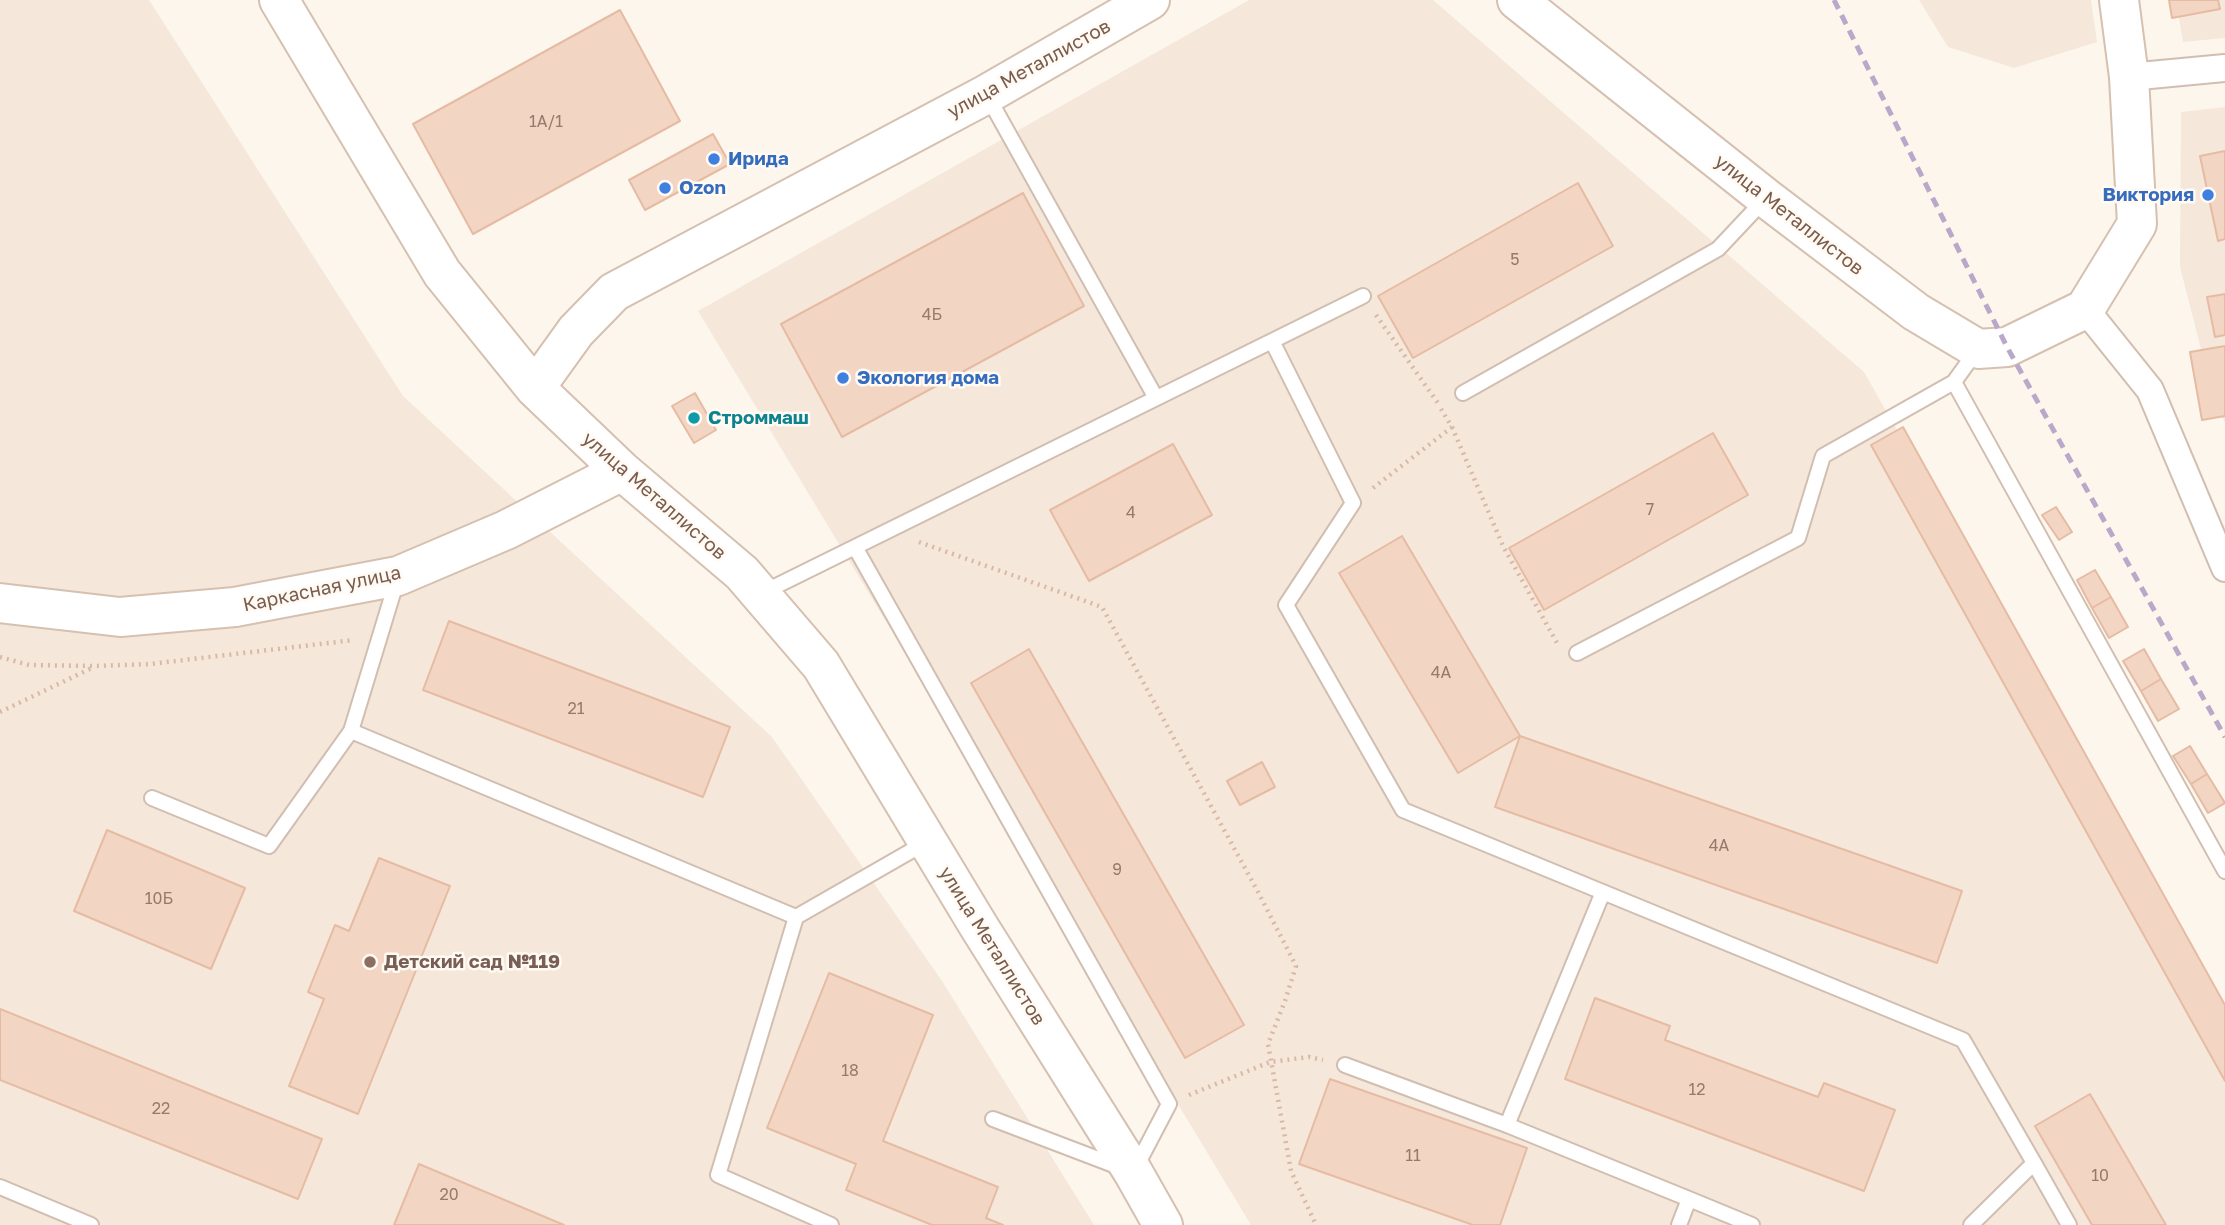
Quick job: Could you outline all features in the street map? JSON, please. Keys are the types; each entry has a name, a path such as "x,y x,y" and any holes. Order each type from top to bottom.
{"main road":[{"path":"279,0 442,273 535,388"},
{"name":"улица Металлистов","path":"1150,0 987,94 614,292 576,331 535,388 622,471 742,573 821,665 1163,1225"},
{"name":"улица Металлистов","path":"1517,0 1766,198 1916,312 1978,349"},
{"path":"1978,349 2007,346 2085,309 2137,224 2129,77 2119,0"},
{"name":"Каркасная улица","path":"0,603 120,617 235,607 398,576 506,530 622,471"}],"street":[{"path":"2129,77 2225,68"},
{"path":"2085,309 2150,390 2225,568"}],"lane":[{"path":"987,94 1156,398"},
{"path":"1463,393 1718,249 1766,198"},
{"path":"760,594 1363,296"},
{"path":"1272,341 1353,503 1286,605 1403,810 1963,1040 2069,1225"},
{"path":"1577,653 1798,538 1823,456 1954,382 1978,349"},
{"path":"1954,382 2225,871"},
{"path":"855,547 1169,1104 1133,1172 993,1119"},
{"path":"152,798 269,846 351,731 398,576"},
{"path":"351,731 796,917"},
{"path":"831,1225 718,1175 796,917 928,842"},
{"path":"1507,1125 1603,892"},
{"path":"1345,1065 1507,1125 1752,1225"},
{"path":"1970,1225 2034,1163"},
{"path":"0,1186 91,1225"},
{"path":"1679,1225 1689,1199"}],"path":[{"path":"1363,296 1452,427 1503,546 1558,645 1577,653"},
{"path":"1440,406 1463,393"},
{"path":"1353,503 1452,427"},
{"path":"888,531 1102,607 1296,965 1268,1044 1291,1171 1316,1225"},
{"path":"0,657 29,665 150,664 379,638"},
{"path":"0,712 95,666"},
{"path":"1169,1104 1270,1062 1309,1057 1345,1065"}],"shaded area":[{"path":"0,0 149,0 403,396 772,737 942,981 1094,1225 0,1225"},
{"path":"1249,0 1433,0 1864,372 2225,1007 2225,1225 1251,1225 698,311"},
{"path":"1919,0 2091,0 2097,42 2014,68 1948,47"},
{"path":"2176,0 2225,0 2225,38 2183,42"},
{"path":"2225,107 2225,423 2212,392 2180,267 2181,112"}],"building":[{"path":"2169,0 2218,0 2220,9 2172,18"},
{"path":"620,10 680,121 473,234 413,124"},
{"path":"713,134 730,164 645,210 629,180"},
{"path":"2225,151 2225,239 2218,241 2200,156"},
{"path":"1578,183 1613,246 1413,358 1378,296"},
{"path":"1023,193 1084,306 842,437 781,324"},
{"path":"2225,294 2225,335 2215,337 2207,297"},
{"path":"2225,346 2225,416 2202,420 2190,352"},
{"name":"Строммаш","path":"695,393 716,430 694,443 672,406"},
{"path":"1903,427 2225,1005 2225,1081 1871,445"},
{"path":"1713,433 1748,495 1544,610 1509,548"},
{"path":"1173,444 1212,515 1089,581 1050,510"},
{"path":"2056,507 2072,532 2059,540 2042,515"},
{"path":"1402,536 1520,736 1458,773 1339,573"},
{"path":"2095,570 2111,597 2092,608 2077,580"},
{"path":"2111,597 2128,627 2109,638 2092,608"},
{"path":"449,621 730,727 703,797 423,690"},
{"path":"1029,649 1244,1025 1185,1058 971,683"},
{"path":"2144,649 2161,679 2141,691 2123,661"},
{"path":"2161,679 2179,709 2158,721 2141,691"},
{"path":"1520,736 1962,891 1937,963 1495,807"},
{"path":"2190,746 2207,774 2191,784 2173,756"},
{"path":"1262,762 1275,787 1240,805 1227,781"},
{"path":"2207,774 2225,803 2208,813 2191,784"},
{"path":"107,830 245,888 211,969 74,911"},
{"name":"Детский сад №119","path":"379,858 450,886 358,1114 289,1086 324,999 308,992 335,925 349,931"},
{"path":"829,973 933,1015 883,1141 998,1187 986,1218 1003,1225 932,1225 846,1190 856,1164 767,1128"},
{"path":"1595,998 1670,1026 1665,1040 1818,1097 1824,1083 1895,1110 1864,1191 1565,1079"},
{"path":"0,1009 322,1139 298,1199 0,1080"},
{"path":"1330,1079 1527,1148 1500,1225 1473,1225 1299,1164"},
{"path":"2090,1094 2166,1225 2092,1225 2035,1126"},
{"path":"419,1164 564,1225 394,1225"}],"railway":[{"path":"1834,0 2007,347 2225,737"}],"place":[{"name":"Ирида","path":"714,159"},
{"name":"Ozon","path":"665,188"},
{"name":"Виктория","path":"2208,195"},
{"name":"Экология дома","path":"843,378"},
{"name":"Строммаш","path":"694,418"},
{"name":"Детский сад №119","path":"370,962"}]}
